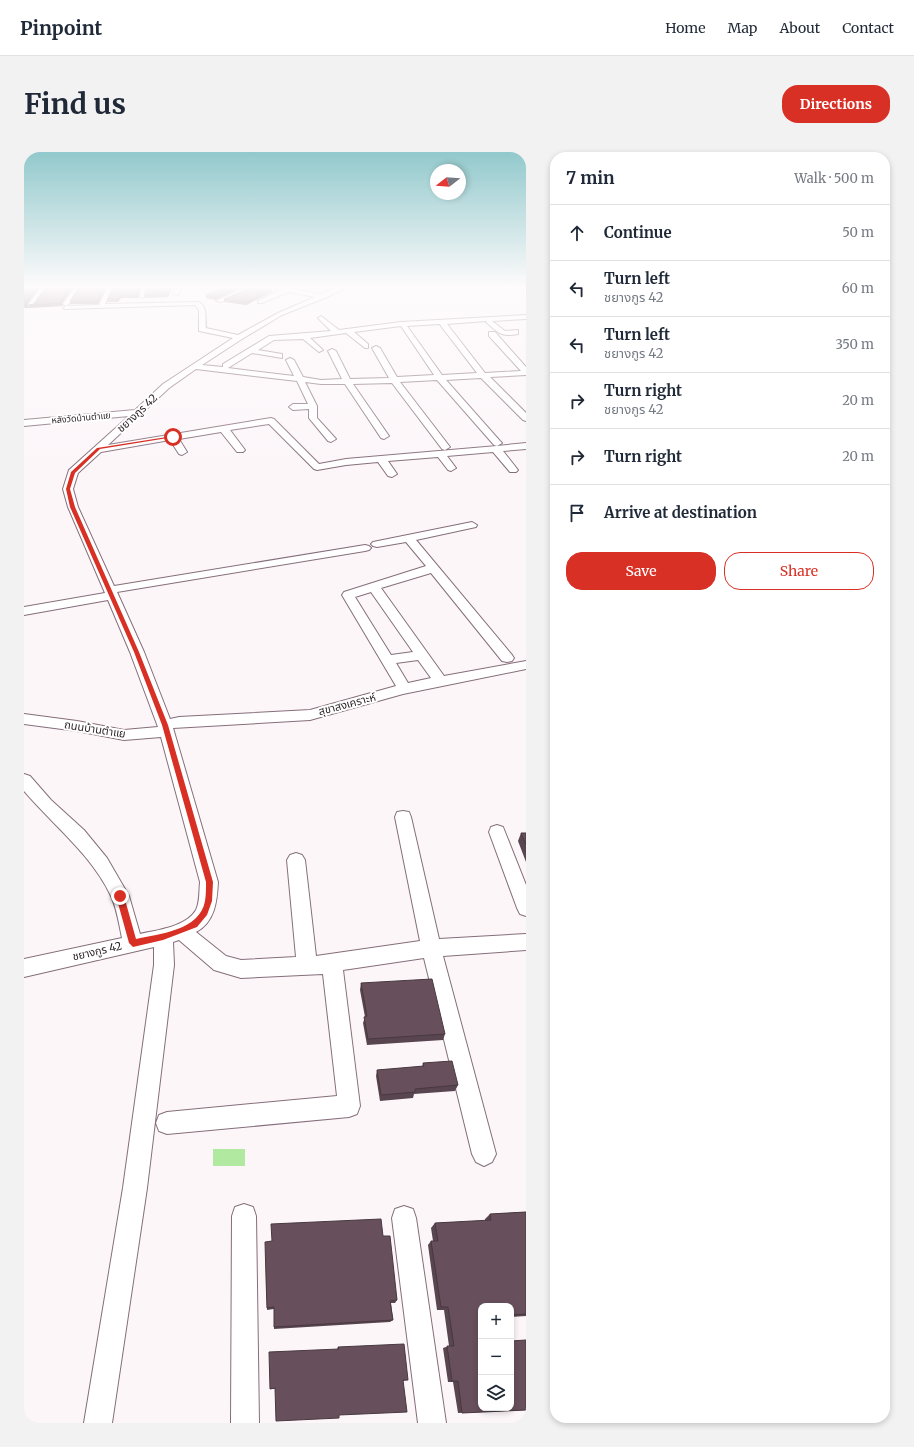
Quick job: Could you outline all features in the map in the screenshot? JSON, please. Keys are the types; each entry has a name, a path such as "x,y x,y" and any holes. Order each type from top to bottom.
{"street":[{"name":"ชยางกูร 42","path":"24,968 172,934 195,925 204,913 209,901 210,882 166,728 137,652 73,507 68,489 73,472 166,386 223,347"},
{"path":"226,366 258,347"},
{"path":"418,347 440,378 497,446 513,470"},
{"path":"462,347 483,375 526,418"},
{"path":"504,347 526,373"},
{"path":"376,348 394,380 443,451 451,468"},
{"path":"252,351 279,356"},
{"path":"332,351 348,382 384,436"},
{"path":"290,360 298,379 313,406 313,418 331,439"},
{"path":"194,366 321,382 440,378 526,373"},
{"path":"293,407 313,406"},
{"name":"หลังวัดบ้านตำแย","path":"24,423 138,412"},
{"path":"99,448 271,421 317,467 351,462 417,456 443,451 497,446 526,446"},
{"path":"224,429 240,450"},
{"path":"173,437 182,452"},
{"path":"408,448 417,456"},
{"path":"345,454 351,462"},
{"path":"381,459 392,474"},
{"path":"24,611 111,593 371,546 408,537 472,525"},
{"path":"408,537 507,658"},
{"path":"405,689 348,595 433,568"},
{"path":"374,587 440,681"},
{"path":"388,660 421,654"},
{"name":"สุขาสงเคราะห์","path":"166,728 179,722 301,716 440,681 526,665"},
{"name":"ถนนบ้านตำแย","path":"24,719 77,726 124,735 166,728"},
{"path":"24,780 45,804 78,835 101,863 120,896 133,943"},
{"path":"403,817 431,948 484,1154"},
{"path":"497,832 526,908"},
{"path":"296,860 307,966"},
{"path":"98,1423 136,1180 164,965 172,934 204,951 221,964 241,969 307,966 431,948 526,942"},
{"path":"166,1123 349,1106 332,963"},
{"path":"244,1216 245,1423"},
{"path":"404,1218 432,1423"}],"shaded area":[{"path":"213,1149 245,1149 245,1166 213,1166"}],"building":[{"path":"521,833 526,833 526,845"},
{"path":"432,979 445,1034 368,1039 364,1017 367,1016 361,983"},
{"path":"452,1061 458,1085 415,1089 415,1092 381,1095 377,1070 424,1066 423,1063"},
{"path":"526,1212 526,1314 514,1315 514,1303 478,1303 478,1411 505,1411 462,1413 458,1381 452,1381 447,1346 454,1346 448,1307 441,1307 431,1241 438,1241 435,1223 491,1220 490,1214"},
{"path":"381,1219 383,1236 390,1236 397,1300 390,1301 393,1320 274,1327 274,1307 267,1308 266,1278 265,1242 272,1241 271,1224"},
{"path":"526,1340 526,1410 514,1411 514,1341"},
{"path":"404,1344 408,1380 403,1380 407,1412 339,1415 339,1418 276,1421 275,1388 270,1389 269,1352"}],"route":[{"path":"120,896 133,943 163,937 195,925 204,913 209,901 210,882 165,725 137,652 73,507 68,489 73,472 99,448 173,437"}]}
